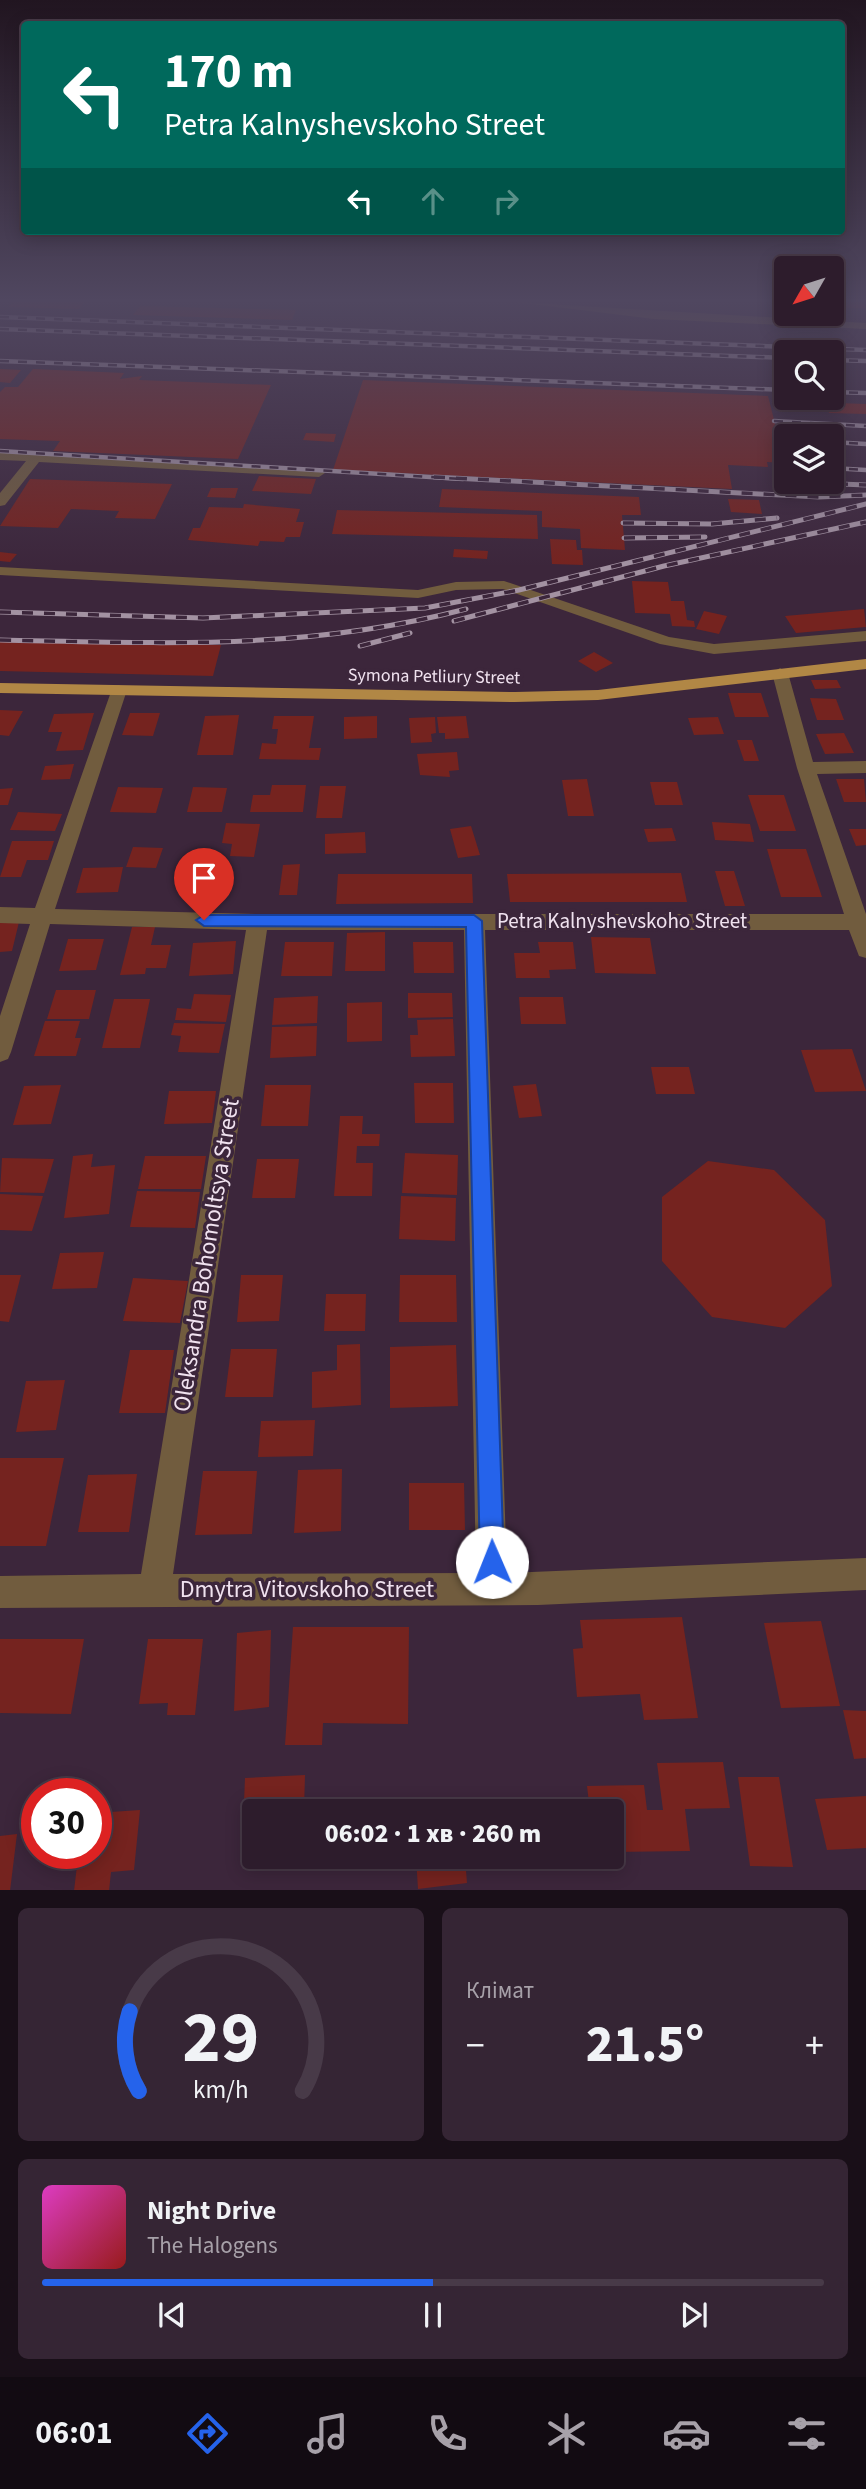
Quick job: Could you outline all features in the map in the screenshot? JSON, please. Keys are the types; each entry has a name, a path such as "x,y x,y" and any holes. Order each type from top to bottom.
{"main road":[{"name":"Symona Petliury Street","path":"0,688 584,695 866,664"}],"street":[{"path":"0,456 319,473"},
{"path":"0,502 35,458"},
{"path":"0,571 418,594 456,586 505,585 666,640 714,649 866,636"},
{"path":"780,673 806,768 861,922 866,950"},
{"path":"0,1052 42,917 119,690"},
{"path":"806,768 866,767"},
{"name":"Petra Kalnyshevskoho Street","path":"0,915 258,922 861,922"},
{"path":"474,921 492,1589"},
{"name":"Oleksandra Bohomoltsya Street","path":"155,1589 258,922"},
{"name":"Dmytra Vitovskoho Street","path":"0,1592 643,1586 866,1574"}],"building":[{"path":"269,390 238,459 53,451 60,441 0,439 0,392"},
{"path":"360,390 621,390 768,396 775,424 774,462 767,462 768,467 728,465 732,489 333,470"},
{"path":"844,403 866,404 866,414 829,413 828,410 844,410"},
{"path":"306,433 336,434 334,442 303,440"},
{"path":"259,476 316,479 311,494 252,491"},
{"path":"30,479 172,484 155,519 115,518 119,511 71,509 58,528 0,526"},
{"path":"211,488 238,488 235,498 207,497"},
{"path":"442,489 639,497 641,515 622,515 625,550 581,548 580,529 542,527 542,511 439,507"},
{"path":"728,499 759,500 762,514 731,512"},
{"path":"244,504 300,509 296,522 304,522 300,537 286,537 284,542 260,541 258,546 188,540 193,528 200,528 209,507 243,508"},
{"path":"337,510 537,515 538,539 332,534"},
{"path":"550,539 576,540 577,550 582,550 583,565 552,564"},
{"path":"454,549 488,551 487,559 453,557"},
{"path":"0,552 17,554 10,562 0,561"},
{"path":"632,581 668,582 671,601 684,601 687,620 694,621 695,627 672,626 670,614 635,613"},
{"path":"864,609 866,627 796,633 785,616"},
{"path":"704,611 727,616 719,634 696,629"},
{"path":"0,641 221,645 213,676 0,671"},
{"path":"594,652 613,663 596,672 578,661"},
{"path":"811,680 837,680 841,688 815,689"},
{"path":"728,693 761,693 769,717 735,717"},
{"path":"810,698 836,699 844,720 817,720"},
{"path":"0,710 23,711 9,736 0,735"},
{"path":"94,713 83,750 56,751 62,732 48,732 54,714"},
{"path":"130,713 160,713 153,736 122,735"},
{"path":"239,715 233,755 197,755 205,716"},
{"path":"274,716 314,716 309,748 321,748 319,760 259,759 262,743 276,744 278,729 272,729"},
{"path":"377,716 377,738 344,739 344,717"},
{"path":"466,716 469,738 445,739 445,733 439,733 437,717"},
{"path":"435,717 436,733 431,734 432,742 411,743 409,718"},
{"path":"718,717 724,734 694,735 688,718"},
{"path":"844,733 854,753 825,754 816,734"},
{"path":"737,740 752,740 759,761 744,761"},
{"path":"457,752 459,770 449,771 450,777 420,775 417,754"},
{"path":"74,764 70,779 41,780 45,766"},
{"path":"587,779 594,816 568,816 562,780"},
{"path":"836,779 864,779 866,802 844,802"},
{"path":"650,782 677,782 683,805 655,805"},
{"path":"272,785 306,785 303,812 250,812 253,795 270,795"},
{"path":"320,786 346,786 342,818 316,818"},
{"path":"118,787 163,788 156,813 110,812"},
{"path":"193,787 227,788 222,812 187,812"},
{"path":"13,788 8,805 0,805 0,789"},
{"path":"748,795 784,795 796,831 760,831"},
{"path":"18,812 62,814 55,831 10,830"},
{"path":"712,822 750,824 754,842 715,840"},
{"path":"226,823 260,824 254,857 230,856 232,844 222,843"},
{"path":"471,826 480,855 458,858 450,829"},
{"path":"672,828 676,841 648,842 644,829"},
{"path":"849,829 866,829 866,845 856,846"},
{"path":"365,832 366,853 325,854 325,834"},
{"path":"12,841 54,841 48,860 27,860 21,877 0,877"},
{"path":"133,847 163,848 156,868 126,867"},
{"path":"767,849 806,849 822,897 781,897"},
{"path":"300,864 297,895 279,895 283,865"},
{"path":"123,867 118,892 76,893 83,868"},
{"path":"715,871 734,871 745,906 725,906"},
{"path":"681,873 687,902 510,902 507,874"},
{"path":"338,874 472,874 473,903 336,904"},
{"path":"19,922 12,951 0,952 0,923"},
{"path":"132,927 155,927 151,945 171,945 166,968 146,968 145,974 120,975"},
{"path":"385,932 385,971 345,971 347,933"},
{"path":"591,937 650,938 656,974 595,973"},
{"path":"68,939 104,939 96,970 59,971"},
{"path":"236,941 233,974 189,976 193,943"},
{"path":"285,942 334,942 332,976 281,976"},
{"path":"413,942 453,942 454,973 414,973"},
{"path":"538,942 573,942 576,969 549,970 550,978 516,978 514,953 540,953"},
{"path":"56,990 96,990 89,1019 47,1019"},
{"path":"408,993 452,993 453,1017 408,1018"},
{"path":"194,994 231,995 226,1022 175,1020 177,1008 191,1009"},
{"path":"318,996 317,1023 272,1025 274,998"},
{"path":"519,997 563,997 566,1024 521,1024"},
{"path":"114,999 150,999 140,1048 102,1048"},
{"path":"382,1002 382,1041 347,1042 347,1003"},
{"path":"453,1019 455,1056 411,1057 410,1035 418,1035 417,1020"},
{"path":"45,1021 80,1021 75,1038 81,1038 76,1056 34,1056"},
{"path":"174,1023 225,1024 219,1053 178,1052 181,1036 171,1035"},
{"path":"317,1026 316,1056 270,1058 272,1027"},
{"path":"852,1049 866,1091 815,1092 801,1050"},
{"path":"651,1067 689,1067 695,1094 656,1094"},
{"path":"414,1083 453,1083 454,1123 415,1123"},
{"path":"536,1084 542,1116 519,1118 513,1086"},
{"path":"61,1085 51,1124 13,1125 24,1086"},
{"path":"265,1085 311,1085 308,1126 261,1126"},
{"path":"169,1091 216,1091 212,1123 164,1124"},
{"path":"340,1116 363,1116 362,1134 380,1134 379,1146 357,1146 356,1163 373,1163 372,1196 334,1196"},
{"path":"405,1153 458,1155 457,1195 402,1193"},
{"path":"93,1154 91,1167 115,1165 109,1214 64,1218 73,1156"},
{"path":"145,1156 206,1156 201,1189 138,1189"},
{"path":"2,1158 54,1159 44,1193 0,1192"},
{"path":"257,1159 299,1159 295,1198 252,1198"},
{"path":"708,1161 774,1170 825,1220 832,1286 785,1328 712,1317 662,1261 662,1197"},
{"path":"137,1191 200,1192 195,1228 130,1227"},
{"path":"0,1194 43,1196 32,1231 0,1230"},
{"path":"401,1196 456,1198 455,1241 399,1239"},
{"path":"104,1252 97,1288 52,1289 60,1253"},
{"path":"0,1275 21,1275 9,1322 0,1321"},
{"path":"241,1275 283,1275 279,1321 237,1322"},
{"path":"400,1275 456,1275 457,1322 399,1322"},
{"path":"133,1278 188,1281 180,1323 123,1321"},
{"path":"326,1294 366,1294 365,1331 324,1331"},
{"path":"360,1344 361,1405 312,1408 312,1372 337,1370 337,1345"},
{"path":"456,1345 458,1406 390,1408 390,1347"},
{"path":"231,1349 277,1349 273,1397 225,1397"},
{"path":"130,1350 174,1350 165,1413 119,1413"},
{"path":"65,1380 56,1430 16,1432 26,1381"},
{"path":"315,1420 313,1456 258,1457 261,1421"},
{"path":"0,1458 64,1458 46,1546 0,1546"},
{"path":"342,1469 341,1531 294,1533 298,1470"},
{"path":"203,1471 257,1471 252,1534 195,1535"},
{"path":"137,1474 129,1532 78,1532 88,1475"},
{"path":"409,1483 464,1483 465,1530 409,1530"},
{"path":"682,1617 698,1718 644,1720 640,1694 577,1697 573,1649 583,1648 580,1620"},
{"path":"821,1621 840,1706 781,1708 764,1623"},
{"path":"293,1627 409,1627 408,1724 323,1723 322,1745 285,1745"},
{"path":"271,1630 269,1707 234,1711 237,1633"},
{"path":"0,1639 84,1639 71,1714 0,1713"},
{"path":"148,1639 203,1639 195,1715 167,1715 168,1703 139,1704"},
{"path":"843,1710 866,1711 866,1758 854,1759"},
{"path":"723,1762 730,1808 685,1809 690,1851 624,1852 624,1799 589,1799 587,1786 644,1785 647,1810 663,1810 657,1763"},
{"path":"305,1775 304,1799 244,1799 245,1778"},
{"path":"738,1777 779,1777 793,1867 750,1866"},
{"path":"866,1796 866,1848 827,1850 815,1799"},
{"path":"140,1810 134,1870 111,1872 109,1890 74,1890 77,1869 112,1869 112,1812"},
{"path":"17,1834 10,1890 0,1890 0,1836"},
{"path":"417,1869 466,1869 467,1883 418,1889"}],"railway":[{"path":"844,392 866,393"},
{"path":"774,421 866,426"},
{"path":"844,443 866,444"},
{"path":"0,451 463,479"},
{"path":"844,469 866,470"},
{"path":"434,477 819,497 866,495"},
{"path":"844,484 866,485"},
{"path":"0,612 203,618 425,608 519,590 866,504"},
{"path":"623,523 712,524 777,518"},
{"path":"454,621 664,566 866,522"},
{"path":"624,538 705,537"},
{"path":"0,640 177,643 291,638 407,623 466,609"},
{"path":"360,646 410,633"}],"route":[{"path":"204,920 474,921 492,1562"}]}
